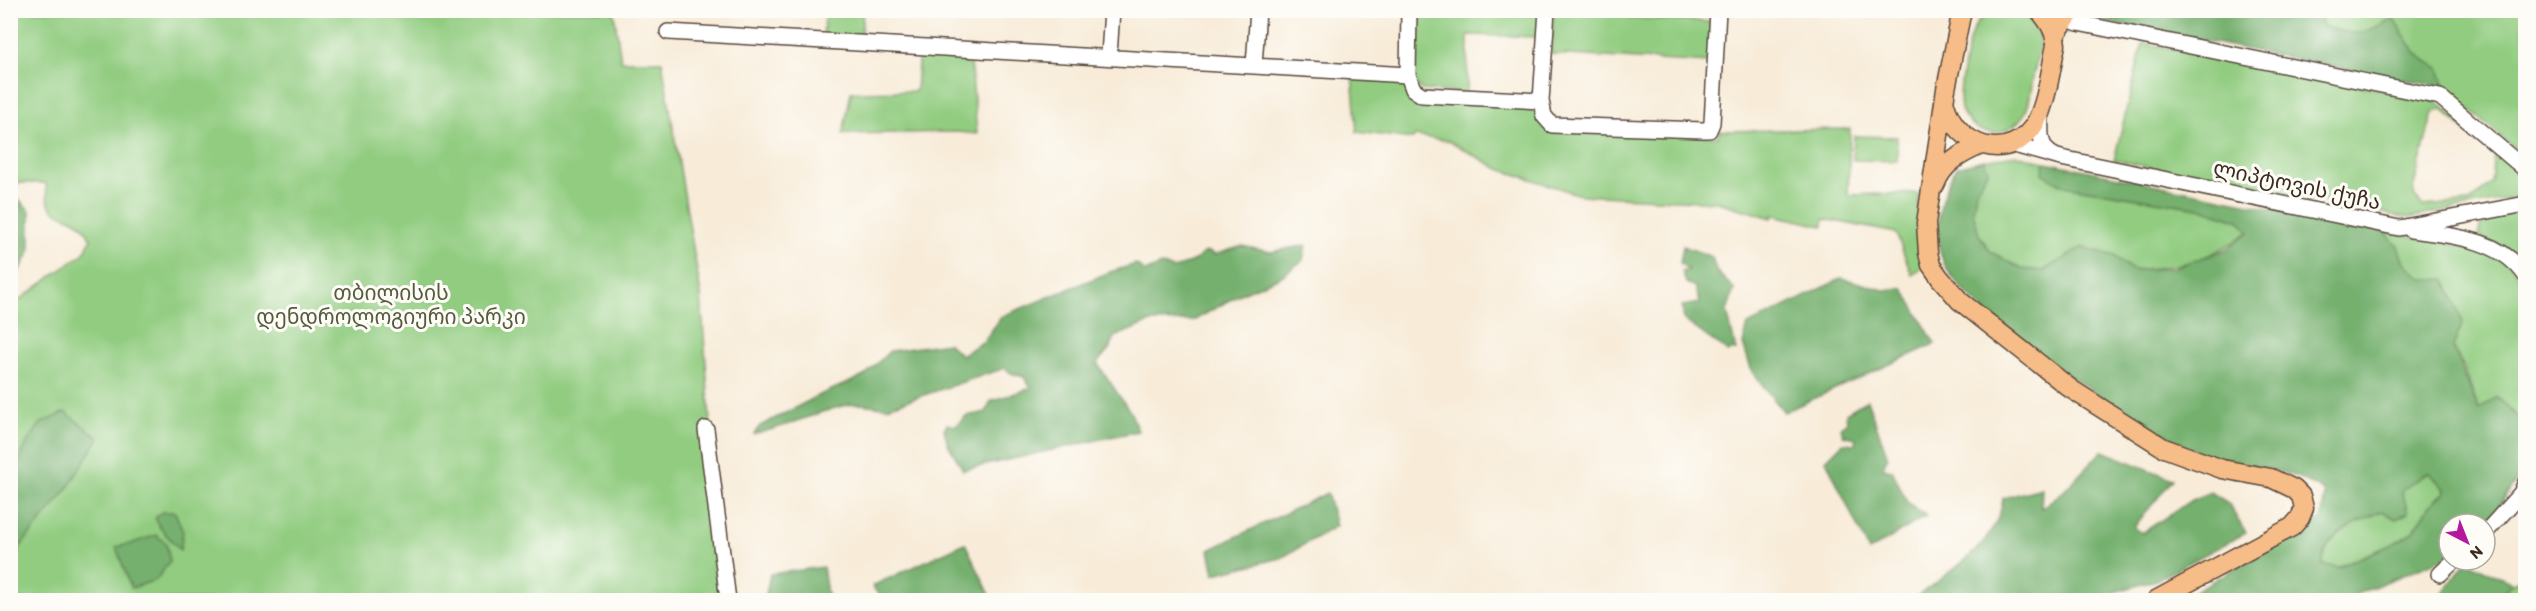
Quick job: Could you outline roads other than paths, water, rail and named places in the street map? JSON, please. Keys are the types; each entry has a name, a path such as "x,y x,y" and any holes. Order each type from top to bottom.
{"main road":[{"path":"1931,198 1937,179 1946,166 1961,154 1981,145 2012,144 2031,129 2041,110 2056,45 2055,34 2039,10"},
{"path":"1964,15 1944,102 1926,224 1931,265 1960,300 2006,340 2071,389 2164,448 2222,469 2271,478 2294,489 2301,496 2304,508 2300,518 2287,531 2156,600"},
{"path":"2055,34 2070,15"},
{"path":"1944,102 1953,125 1961,134 1981,145"}],"street":[{"path":"1109,56 1112,10"},
{"path":"1254,65 1258,10"},
{"path":"1409,10 1408,75 1413,89 1422,95 1541,101"},
{"path":"1547,10 1541,101 1544,116 1552,125 1709,130 1712,123 1718,10"},
{"path":"2046,10 2440,97 2526,170"},
{"path":"668,32 1408,75"},
{"path":"2041,110 2042,142 2045,149 2061,158"},
{"name":"ლიპტოვის ქუჩა","path":"2012,144 2061,158 2399,228 2526,204"},
{"path":"2475,240 2468,232 2468,226 2480,213"},
{"path":"2399,228 2475,240 2502,251 2526,276"},
{"path":"706,429 728,600"},
{"path":"2497,520 2521,493 2526,482"}],"park label":[{"name":"თბილისის დენდროლოგიური პარკი","path":"391,305"}]}
